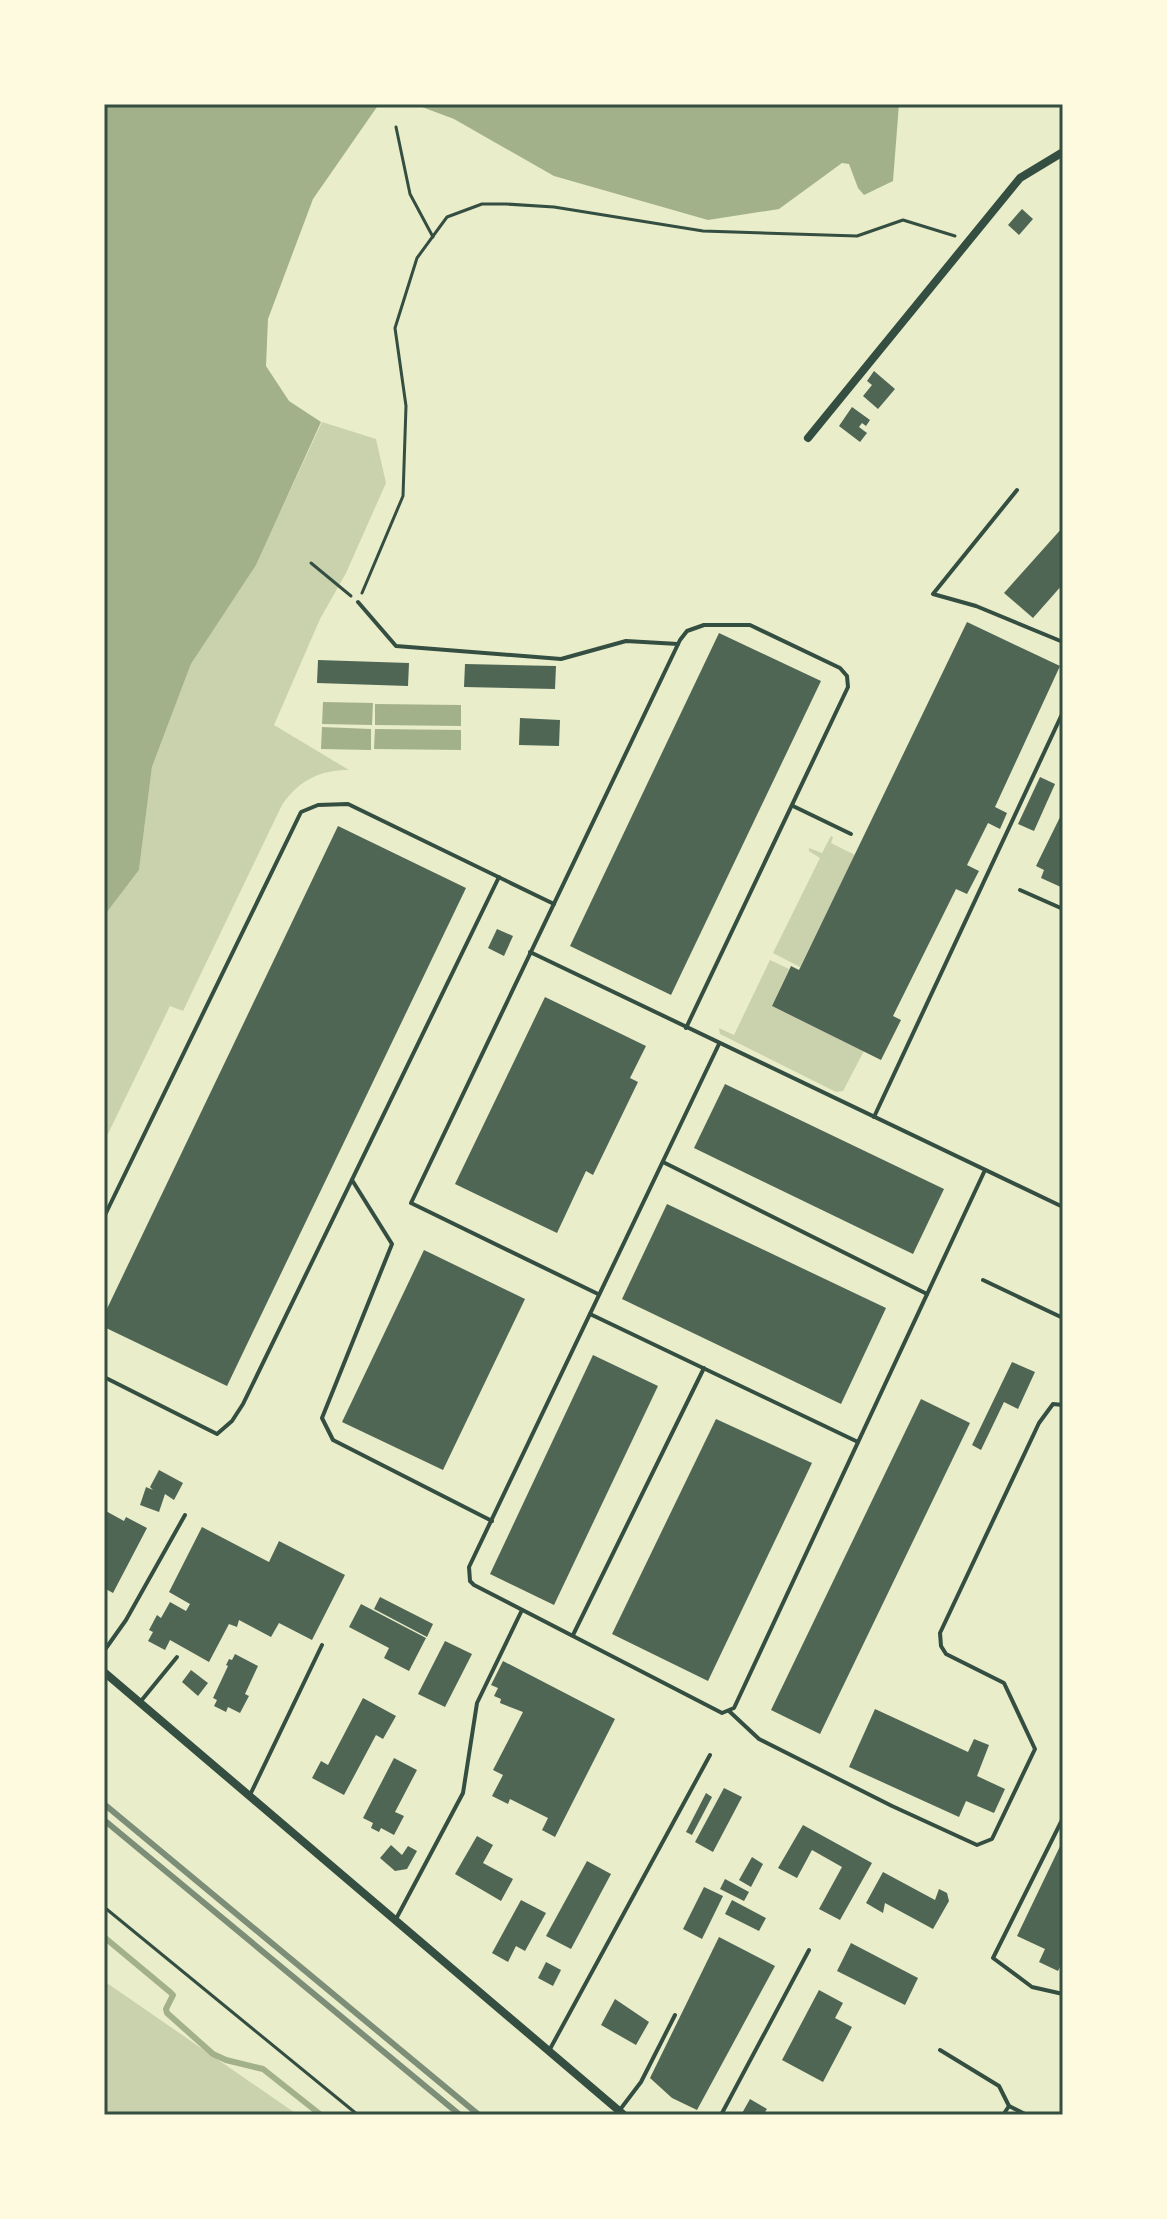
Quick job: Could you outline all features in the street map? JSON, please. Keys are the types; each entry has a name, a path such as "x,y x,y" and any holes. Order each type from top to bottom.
{"street":[{"path":"808,438 1020,178 1063,152"},
{"path":"104,1672 622,2113"}],"lane":[{"path":"1017,490 933,594 976,606 1063,642"},
{"path":"358,602 396,646 561,659 626,641 678,644"},
{"path":"599,1295 411,1203 678,644 687,631 704,625 750,625 840,668 847,676 848,687 686,1028"},
{"path":"874,1117 1063,712"},
{"path":"104,1217 301,812 318,805 348,804 554,904"},
{"path":"793,806 851,834"},
{"path":"104,1377 217,1434 232,1421 499,877"},
{"path":"1020,890 1063,909"},
{"path":"530,952 1063,1207"},
{"path":"719,1044 469,1567 470,1581 722,1713 734,1708 985,1170"},
{"path":"663,1162 927,1294"},
{"path":"352,1180 392,1244 322,1418 333,1440 492,1521"},
{"path":"983,1280 1063,1318"},
{"path":"590,1314 858,1442"},
{"path":"573,1636 704,1368"},
{"path":"729,1711 759,1739 892,1806 977,1845 992,1839 1035,1749 1004,1683 946,1654 941,1646 940,1633 1039,1423 1053,1404 1063,1405"},
{"path":"104,1651 126,1620 185,1515"},
{"path":"396,1919 463,1793 477,1703 522,1610"},
{"path":"249,1797 322,1645"},
{"path":"139,1703 177,1657"},
{"path":"549,2051 710,1755"},
{"path":"1063,1818 993,1958 1032,1987 1063,1994"},
{"path":"721,2115 809,1950"},
{"path":"622,2113 675,2015"},
{"path":"940,2050 999,2086 1009,2106 1027,2115"},
{"path":"1003,2115 1009,2106"}],"path":[{"path":"396,127 410,194 433,237"},
{"path":"311,563 358,602 403,496 406,406 395,328 417,258 447,217 482,204 554,207 703,231 857,236 903,220 971,240"},
{"path":"104,1907 358,2115"}],"shaded area":[{"path":"104,104 379,104 313,199 268,319 266,366 289,401 321,422 256,565 191,664 152,767 139,870 104,916"},
{"path":"414,104 899,104 893,181 864,195 849,164 842,163 779,209 708,220 554,176 454,119"},
{"path":"322,422 376,439 386,483 346,573 320,619 274,725 349,770 311,778 282,805 183,1011 170,1006 104,1142 104,916 139,870 152,767 191,664 256,564"},
{"path":"323,702 373,703 372,725 322,724"},
{"path":"375,704 461,705 461,726 375,725"},
{"path":"322,727 371,729 371,750 321,749"},
{"path":"375,729 461,730 461,750 374,749"},
{"path":"831,836 831,843 855,855 800,967 773,953 820,858 809,848 822,853"},
{"path":"770,960 789,969 772,1006 864,1051 843,1091 836,1092 720,1034 719,1028 734,1035"},
{"path":"104,1981 298,2115 104,2115"}],"building":[{"path":"1022,209 1033,219 1019,235 1008,225"},
{"path":"874,371 895,389 878,409 863,396 872,385 867,381"},
{"path":"852,407 870,420 866,426 862,423 859,427 867,433 860,442 839,426"},
{"path":"1063,527 1063,584 1033,618 1004,593"},
{"path":"967,622 1060,666 995,807 1007,813 1000,829 988,823 967,865 979,871 967,894 956,889 893,1016 901,1020 881,1060 772,1006 791,966 799,970"},
{"path":"719,633 821,681 671,995 570,946"},
{"path":"318,660 409,663 408,686 317,683"},
{"path":"465,664 556,666 555,689 464,687"},
{"path":"520,718 560,720 559,746 519,745"},
{"path":"1040,777 1055,784 1034,831 1018,824"},
{"path":"1063,811 1063,888 1041,878 1044,870 1036,866"},
{"path":"338,826 466,888 227,1386 104,1327 104,1315"},
{"path":"497,929 513,936 504,956 488,948"},
{"path":"545,997 646,1046 630,1078 638,1082 593,1175 586,1171 557,1233 455,1184"},
{"path":"725,1084 944,1189 913,1254 694,1148"},
{"path":"667,1204 886,1308 841,1404 622,1299"},
{"path":"424,1250 525,1299 443,1470 342,1422"},
{"path":"593,1355 658,1386 554,1605 490,1574"},
{"path":"1012,1362 1035,1372 1018,1409 1004,1402 981,1450 972,1445"},
{"path":"921,1399 970,1423 820,1734 771,1710"},
{"path":"716,1419 812,1463 708,1681 612,1634"},
{"path":"159,1470 183,1483 174,1500 165,1494 159,1512 140,1505 146,1487 153,1490 150,1487"},
{"path":"104,1510 124,1521 126,1517 147,1528 113,1593 104,1588"},
{"path":"202,1527 269,1562 279,1541 345,1575 312,1640 279,1623 271,1637 239,1620 237,1627 229,1624 209,1662 170,1640 165,1650 148,1641 153,1632 149,1630 157,1615 161,1618 170,1602 186,1611 190,1604 169,1592"},
{"path":"380,1597 433,1624 427,1637 374,1609"},
{"path":"361,1604 426,1638 409,1671 384,1658 389,1648 349,1627"},
{"path":"445,1641 472,1654 445,1707 418,1694"},
{"path":"235,1654 258,1666 240,1713 228,1707 226,1712 214,1706 217,1700 213,1698 229,1659 232,1660"},
{"path":"503,1661 615,1719 555,1837 542,1830 548,1818 510,1799 508,1804 492,1796 503,1775 493,1770 523,1712 500,1703 501,1699 494,1696 498,1688 491,1685"},
{"path":"191,1670 208,1683 198,1696 182,1682"},
{"path":"363,1698 396,1716 383,1739 376,1735 344,1795 312,1778 321,1761 328,1765"},
{"path":"875,1709 968,1752 974,1739 989,1745 977,1776 1005,1789 994,1813 966,1801 959,1817 849,1767"},
{"path":"394,1758 417,1770 395,1812 404,1816 394,1835 381,1828 379,1832 371,1828 373,1823 363,1818"},
{"path":"724,1788 742,1797 713,1852 695,1842"},
{"path":"706,1793 712,1797 692,1835 686,1832"},
{"path":"803,1825 872,1863 840,1920 819,1909 842,1867 812,1850 797,1878 778,1868"},
{"path":"477,1836 493,1845 483,1863 513,1879 501,1901 455,1874"},
{"path":"1063,1840 1063,1961 1058,1971 1039,1962 1045,1949 1017,1936"},
{"path":"391,1845 402,1855 408,1846 417,1851 407,1869 395,1871 380,1858"},
{"path":"752,1857 763,1864 751,1887 739,1880"},
{"path":"587,1861 611,1874 571,1949 546,1936"},
{"path":"883,1872 935,1900 939,1889 947,1893 949,1901 933,1929 885,1903 883,1913 866,1903"},
{"path":"725,1879 749,1892 744,1901 720,1889"},
{"path":"704,1887 723,1896 702,1939 683,1929"},
{"path":"521,1900 546,1913 525,1951 516,1946 508,1962 492,1953"},
{"path":"732,1900 766,1918 759,1931 725,1914"},
{"path":"719,1937 775,1966 697,2110 672,2098 650,2078"},
{"path":"851,1943 918,1978 905,2005 837,1971"},
{"path":"546,1962 561,1970 553,1986 538,1978"},
{"path":"819,1990 843,2003 835,2018 852,2027 823,2082 782,2060"},
{"path":"615,1999 649,2022 636,2045 601,2025"},
{"path":"750,2099 767,2109 763,2115 741,2115"}],"waterway":[{"path":"104,1937 173,1995 167,2013 213,2054 263,2069 321,2115"}],"railway":[{"path":"104,1804 479,2115"},
{"path":"104,1820 460,2115"}]}
